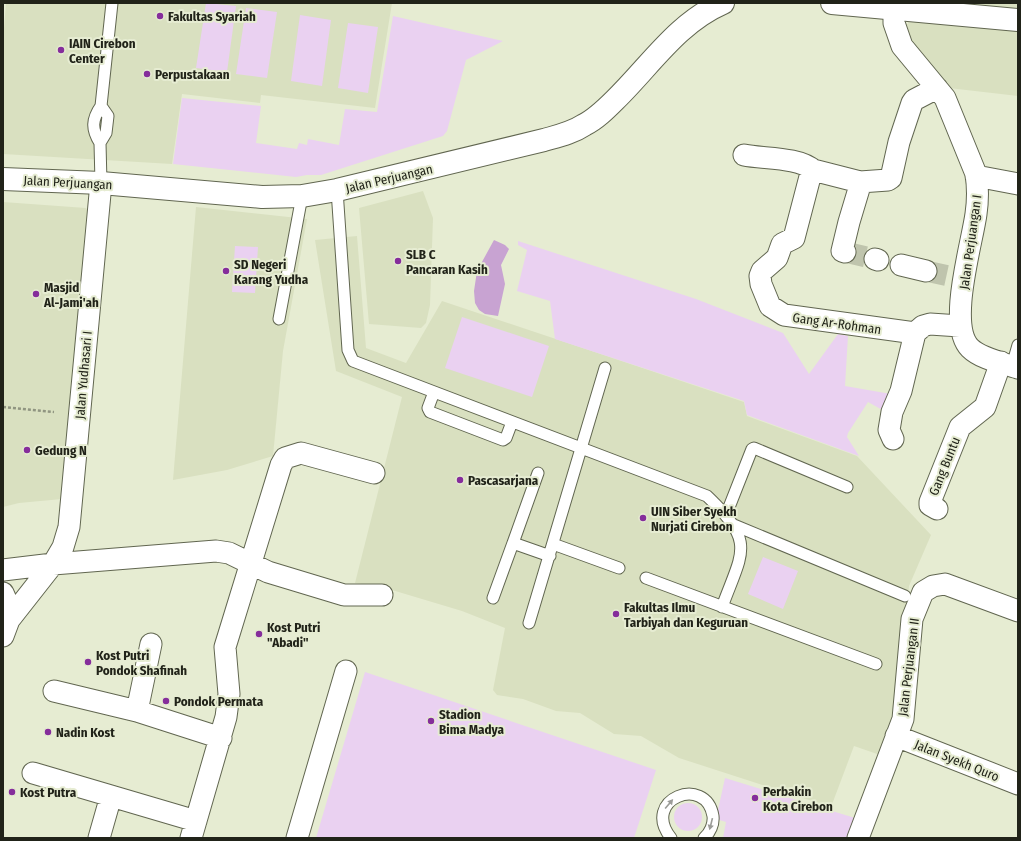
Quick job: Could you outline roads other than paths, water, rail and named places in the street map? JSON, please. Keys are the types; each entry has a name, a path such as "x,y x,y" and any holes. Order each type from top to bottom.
{"street":[{"name":"Jalan Perjuangan","path":"3,179 101,183 262,197 302,196 338,190 544,140 567,134 579,128 609,106 674,37 698,16 721,3"},
{"path":"832,3 901,7 1018,20"},
{"name":"Jalan Perjuangan I","path":"901,7 894,23 902,46 915,64 938,88 945,98 976,176 976,213 956,278 960,326 965,342 970,348 977,353 1010,365"},
{"path":"744,155 794,162 809,166 812,169 861,182 888,180 891,178 899,142 912,103 914,100 938,88"},
{"name":"Gang Ar-Rohman","path":"812,169 794,238 782,244 777,258 762,271 760,276 761,284 770,306 784,316 915,333"},
{"path":"976,176 1018,184"},
{"path":"845,252 842,251 848,222 861,182"},
{"name":"Jalan Yudhasari I","path":"5,630 53,564 63,547 69,528 101,183"},
{"path":"901,265 926,271"},
{"path":"893,439 889,430 892,412 901,391 915,333 923,326 930,324 960,326"},
{"name":"Gang Buntu","path":"937,509 930,505 930,502 960,427 985,407 1010,365"},
{"path":"33,773 111,796 194,829 226,717 228,694 227,641 281,465 285,458 302,453 374,473"},
{"path":"3,570 53,564 216,551 229,553 268,572 344,595 382,595"},
{"name":"Jalan Perjuangan II","path":"858,838 904,712 907,690 908,644 912,619 923,592 933,586 946,584 1018,611"},
{"path":"3,593 6,602 5,630"},
{"path":"137,712 151,644"},
{"path":"297,838 346,671"},
{"path":"54,692 137,712 220,738"},
{"name":"Jalan Syekh Quro","path":"896,736 1018,784"},
{"path":"99,838 111,796"}],"lane":[{"path":"101,183 100,142 106,133 108,116 101,106 112,3"},
{"path":"338,190 350,356 353,361 707,496 734,525 742,543 742,554 722,607"},
{"path":"279,319 302,196"},
{"path":"1010,365 1018,345"},
{"path":"529,622 605,368"},
{"path":"434,392 428,408 430,412 503,440 506,438 512,422"},
{"path":"726,515 752,449 754,448 847,487"},
{"path":"493,598 538,473"},
{"path":"734,525 905,596"},
{"path":"513,543 550,556"},
{"path":"553,544 619,568"},
{"path":"646,578 876,664"},
{"path":"666,836 662,821 664,811 668,803 676,796 686,794 696,795 704,800 710,808 713,817 712,827 704,838"}],"tunnel":[{"path":"845,252 875,259"},
{"path":"926,271 949,276"}],"place":[{"name":"Fakultas Syariah","path":"160,16"},
{"name":"IAIN Cirebon Center","path":"61,50"},
{"name":"Perpustakaan","path":"147,74"},
{"name":"SLB C Pancaran Kasih","path":"398,261"},
{"name":"SD Negeri Karang Yudha","path":"226,271"},
{"name":"Masjid Al-Jami'ah","path":"36,294"},
{"name":"Gedung N","path":"27,450"},
{"name":"Pascasarjana","path":"460,480"},
{"name":"UIN Siber Syekh Nurjati Cirebon","path":"643,518"},
{"name":"Fakultas Ilmu Tarbiyah dan Keguruan","path":"616,614"},
{"name":"Kost Putri \"Abadi\"","path":"259,634"},
{"name":"Kost Putri Pondok Shafinah","path":"88,662"},
{"name":"Pondok Permata","path":"166,701"},
{"name":"Stadion Bima Madya","path":"431,721"},
{"name":"Nadin Kost","path":"48,732"},
{"name":"Kost Putra","path":"12,792"},
{"name":"Perbakin Kota Cirebon","path":"755,798"}]}
